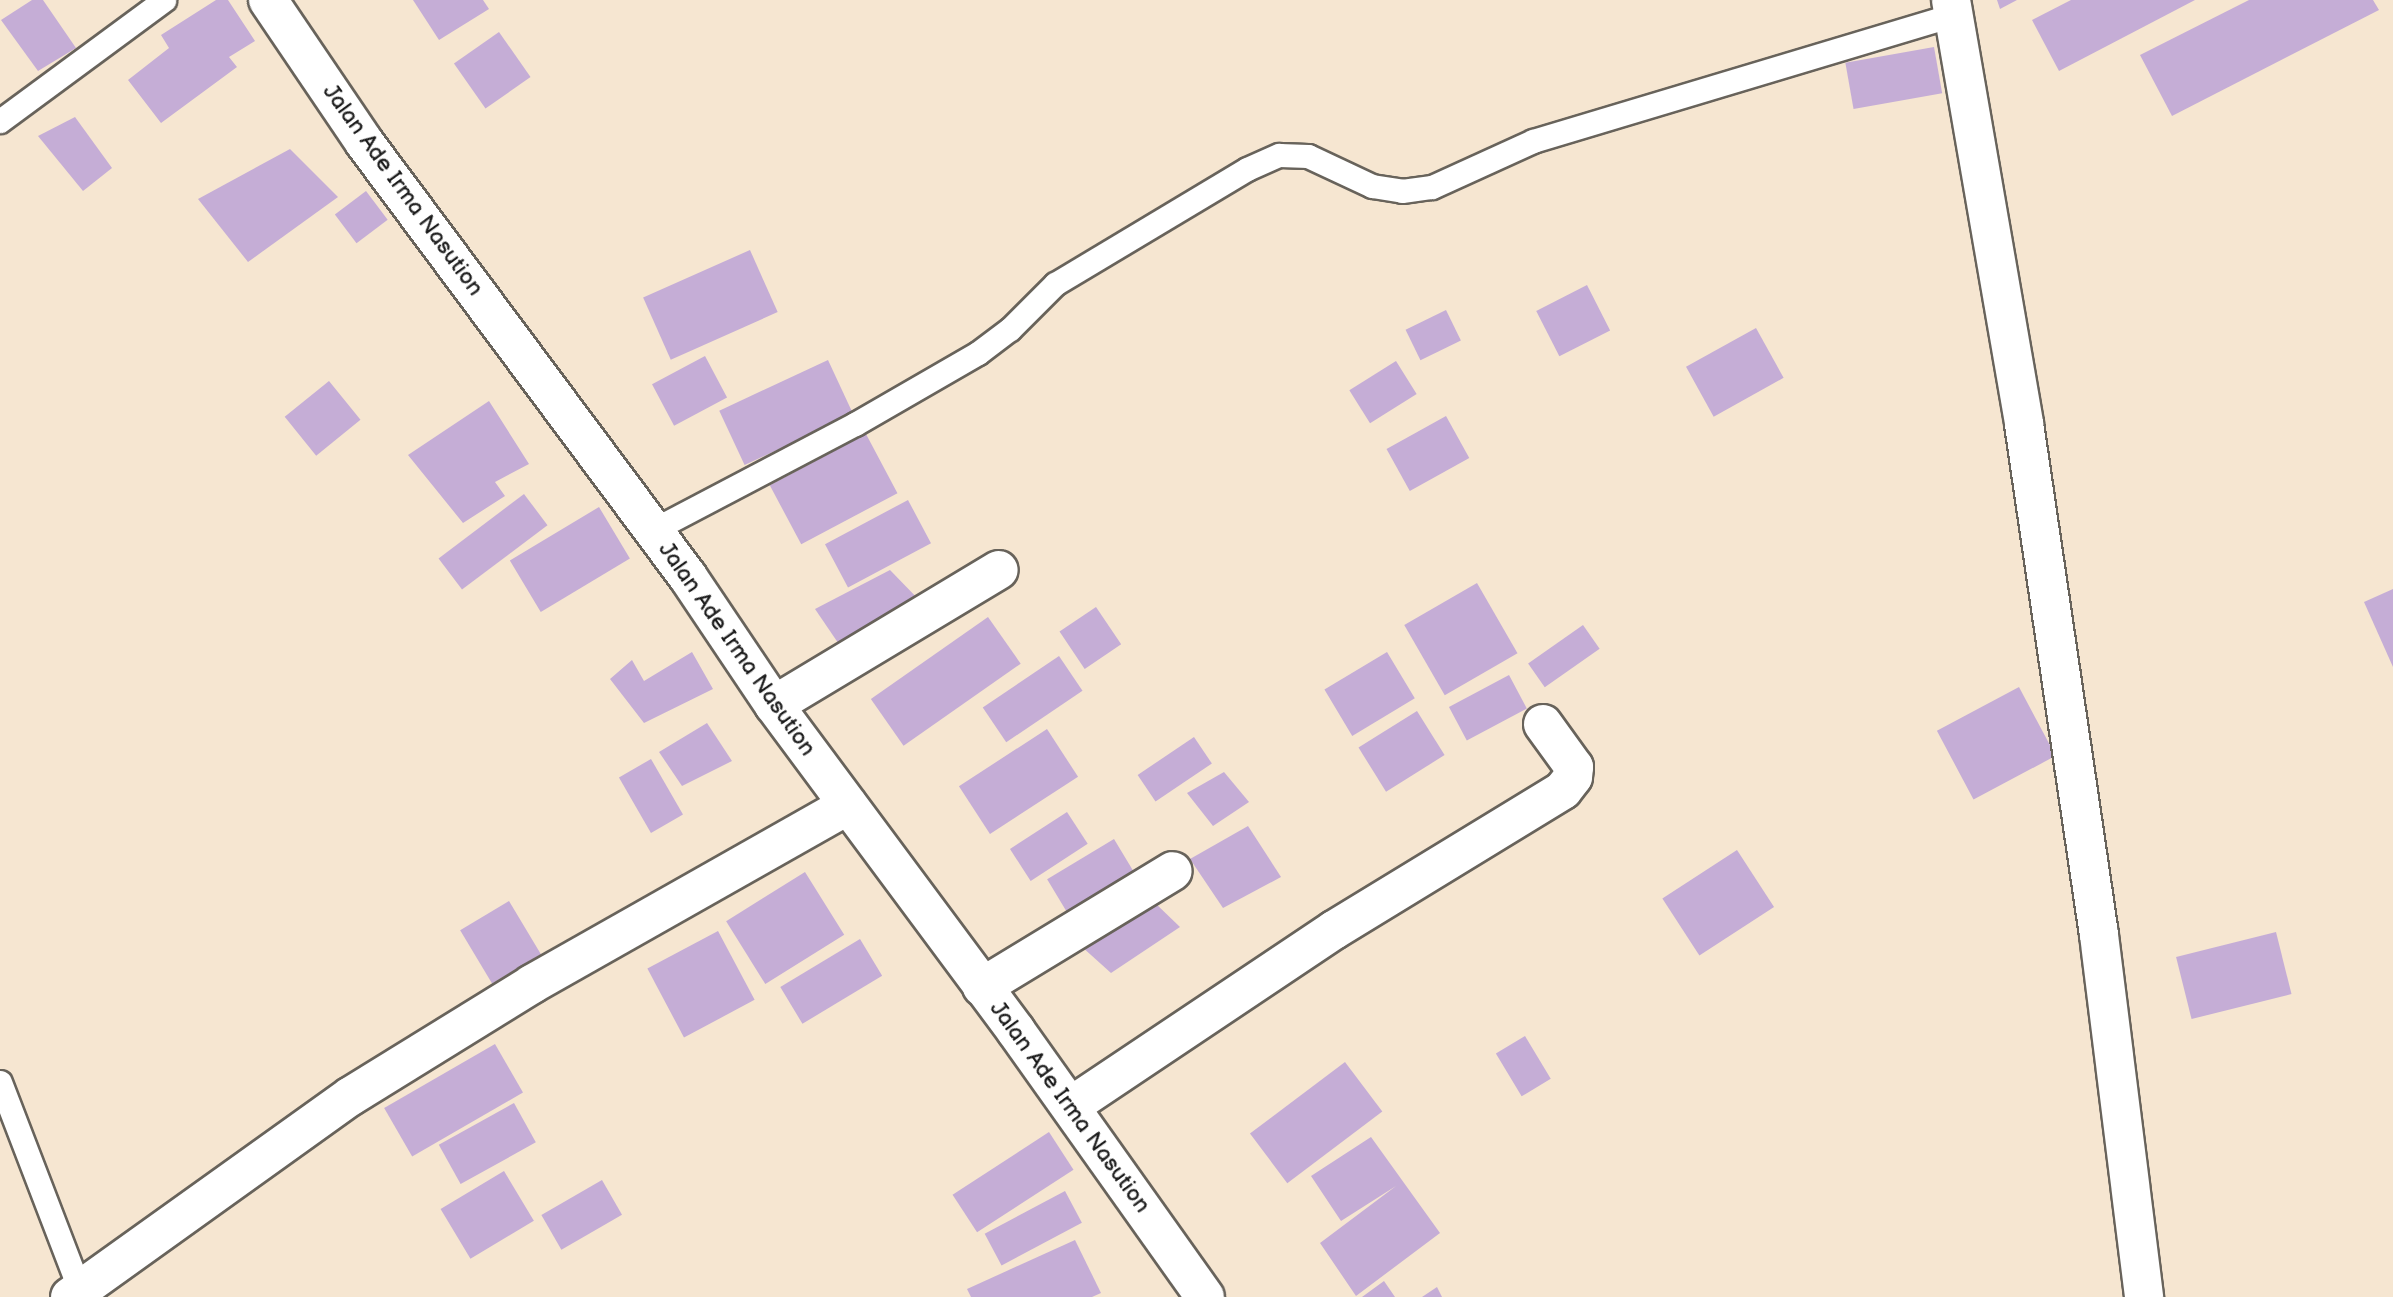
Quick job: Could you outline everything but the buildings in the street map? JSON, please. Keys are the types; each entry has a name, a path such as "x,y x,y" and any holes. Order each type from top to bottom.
{"street":[{"name":"Jalan Ade Irma Nasution","path":"268,0 364,142 653,530 774,705 1071,1106 1205,1297"},
{"path":"1952,7 2026,438 2099,935 2144,1297"},
{"path":"774,705 999,570"},
{"path":"1071,1106 1334,930 1563,790 1573,778 1574,767 1543,724"},
{"path":"75,1293 351,1096 532,984 848,805"},
{"path":"982,987 1173,871"}],"lane":[{"path":"0,121 164,0"},
{"path":"653,530 855,424 978,353 1010,329 1055,284 1247,169 1279,155 1308,156 1372,186 1402,191 1432,187 1533,141 1952,7"},
{"path":"0,1083 75,1293"}]}
